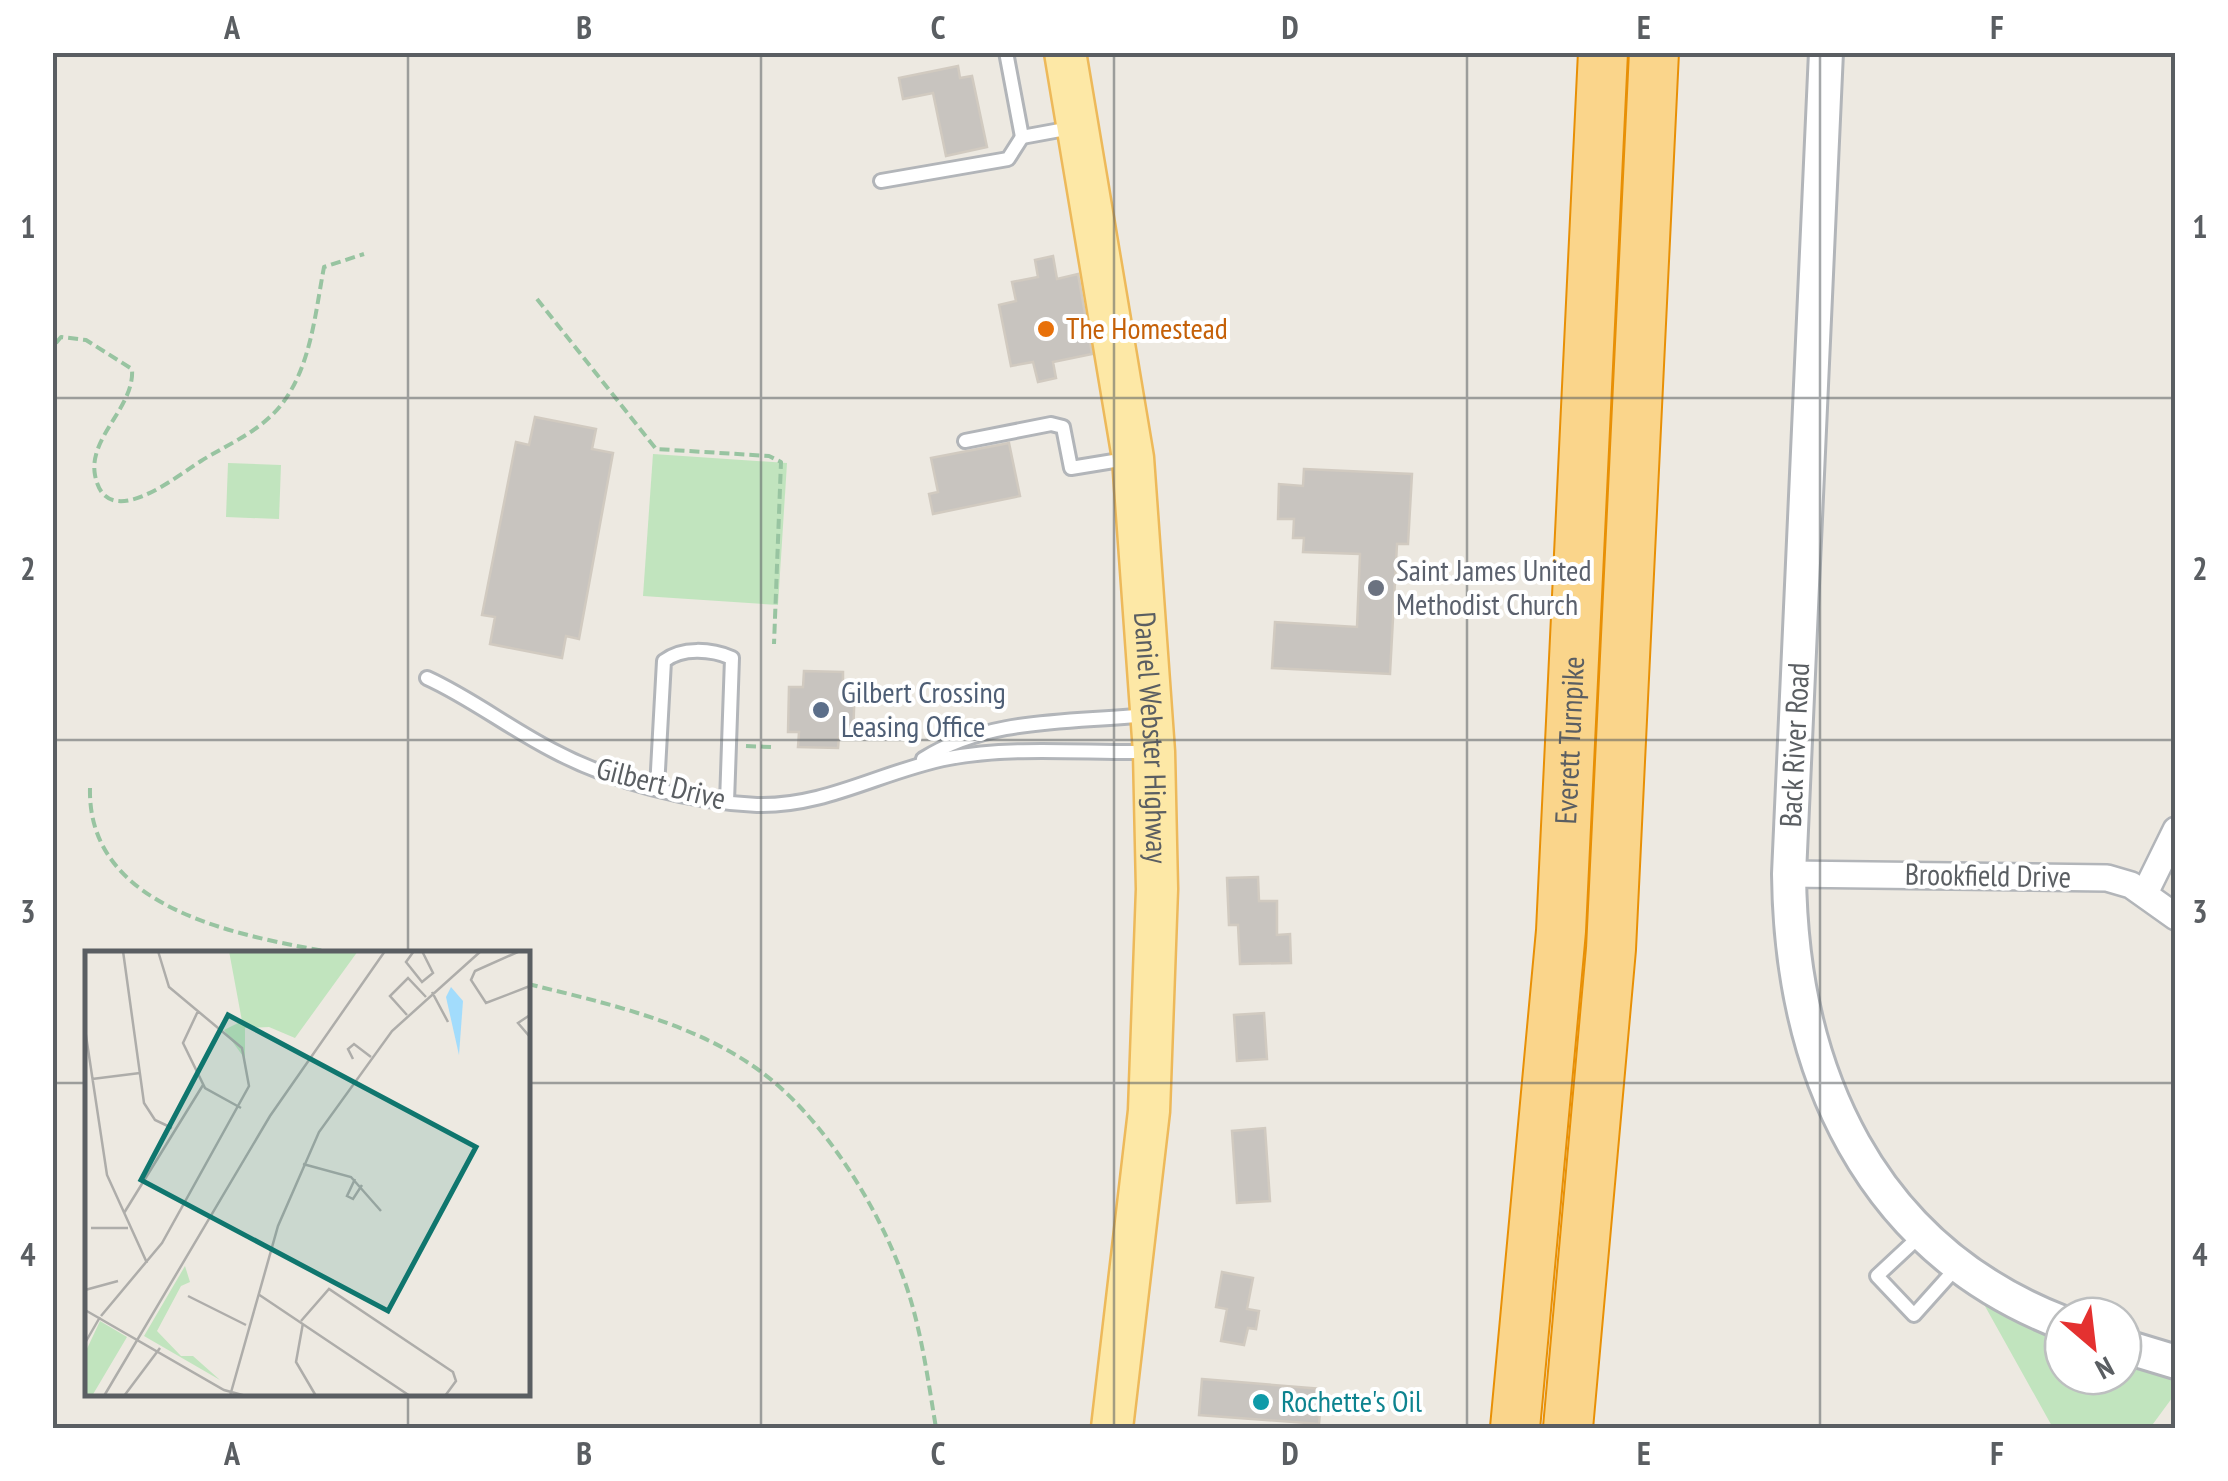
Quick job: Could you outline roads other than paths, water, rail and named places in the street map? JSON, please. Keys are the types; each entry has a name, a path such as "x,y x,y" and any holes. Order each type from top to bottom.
{"highway":[{"name":"Everett Turnpike","path":"1515,1428 1561,931 1603,52"},
{"name":"Everett Turnpike","path":"1568,1428 1611,949 1654,52"}],"main road":[{"name":"Daniel Webster Highway","path":"1064,52 1133,458 1154,733 1156,948 1149,1111 1112,1428"}],"street":[{"name":"Back River Road","path":"1826,52 1789,874 1796,981 1816,1064 1850,1139 1922,1235 1957,1266 2007,1298 2043,1315"},
{"path":"2144,893 2176,830"},
{"name":"Brookfield Drive","path":"1789,874 2107,878 2144,893 2176,917"},
{"path":"2143,1352 2176,1362"}],"lane":[{"path":"881,181 1008,159 1022,137 1006,52"},
{"path":"1022,137 1078,127"},
{"path":"965,441 1051,424 1063,427 1071,468 1133,458"},
{"path":"657,788 664,661 675,652 717,652 732,658 727,802"},
{"name":"Gilbert Drive","path":"427,678 555,752 657,788 727,802 788,804 818,799 912,766 1154,733"},
{"name":"Gilbert Drive","path":"912,766 944,746 982,732 1044,722 1154,733"},
{"path":"1922,1235 1877,1276 1914,1315 1957,1266"}],"place":[{"name":"The Homestead","path":"1046,329"},
{"name":"Saint James United Methodist Church","path":"1376,588"},
{"name":"Gilbert Crossing Leasing Office","path":"821,710"},
{"name":"Rochette's Oil","path":"1261,1402"}]}
